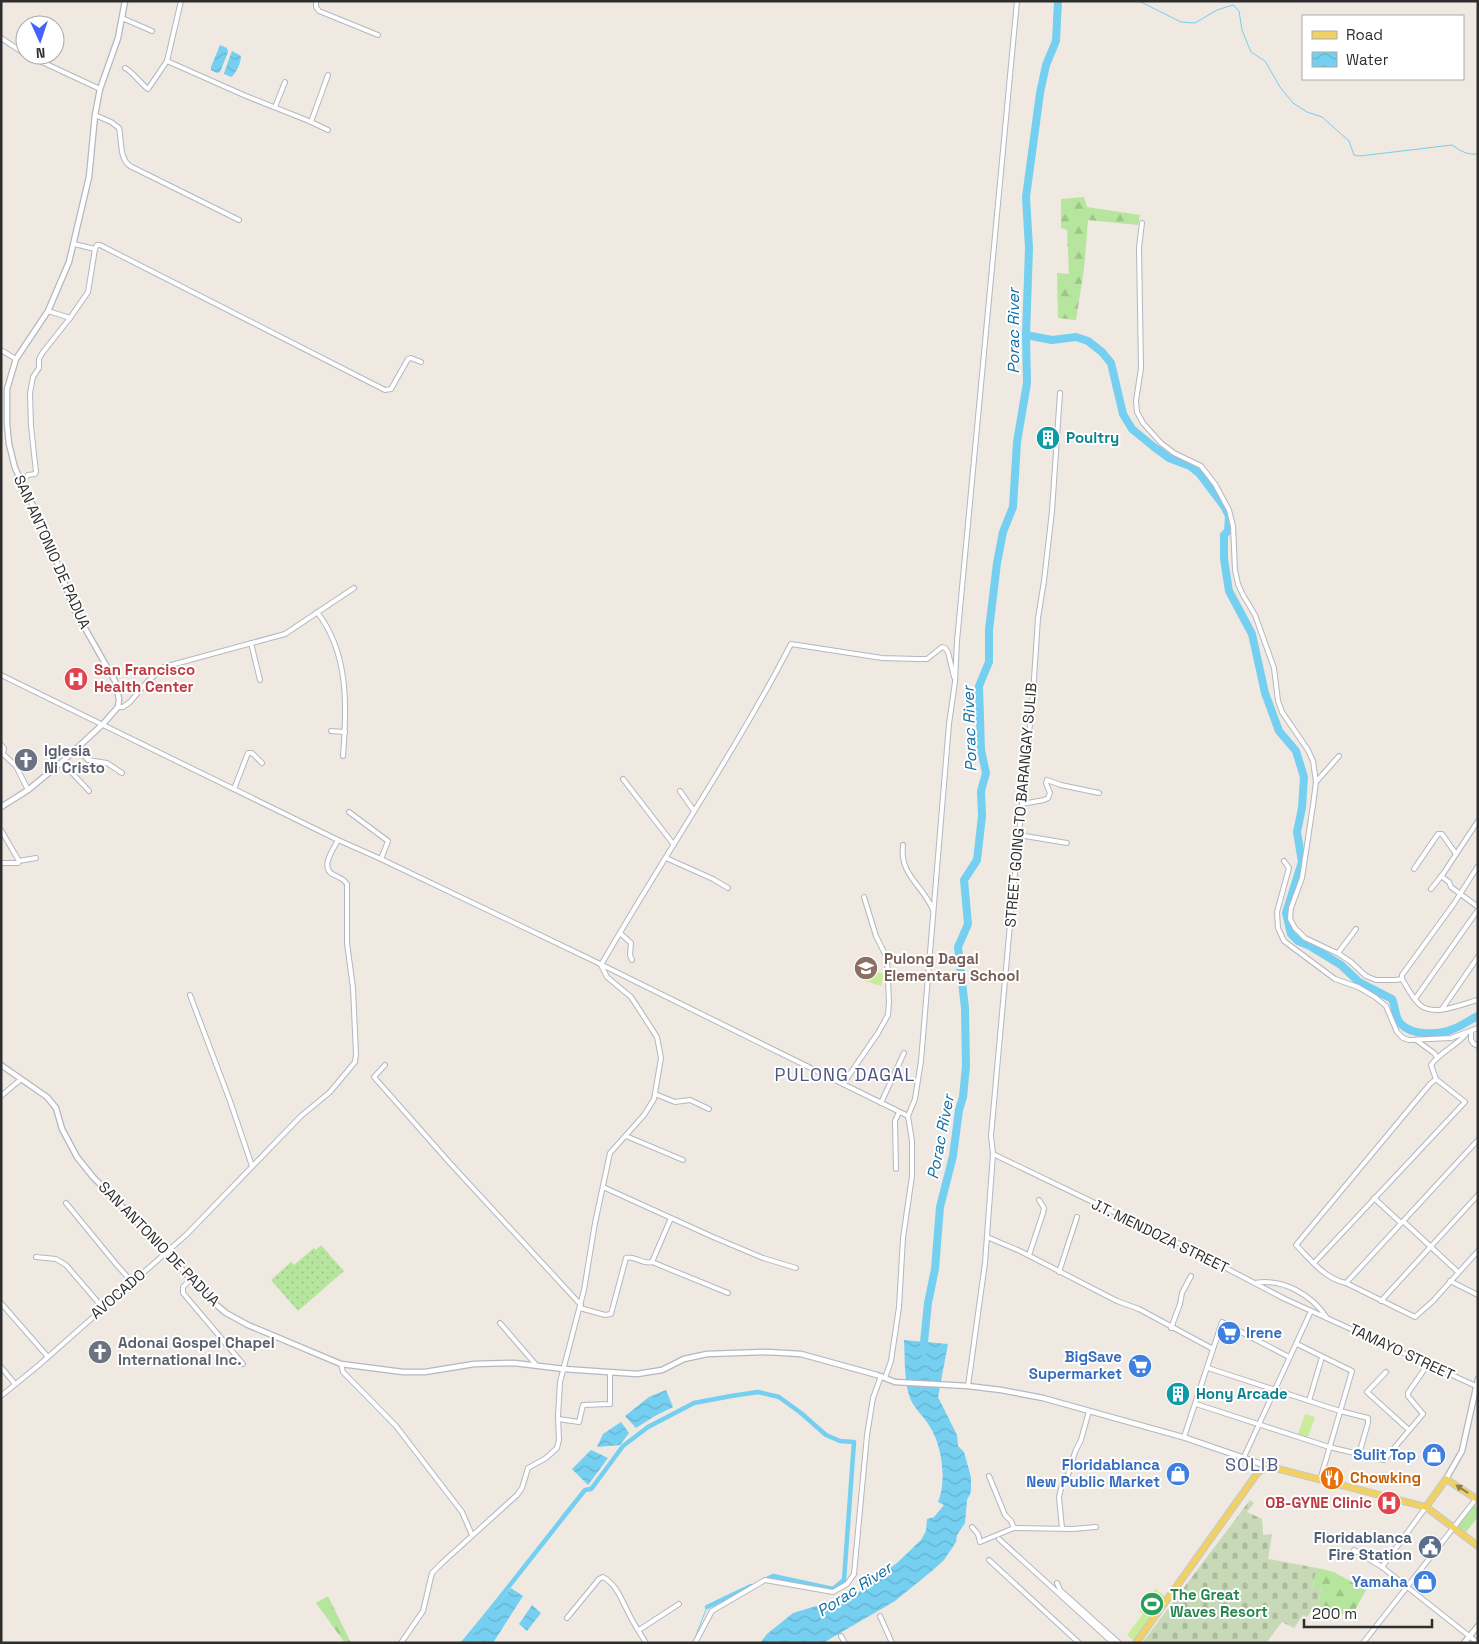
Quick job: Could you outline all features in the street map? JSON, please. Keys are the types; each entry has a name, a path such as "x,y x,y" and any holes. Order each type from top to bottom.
{"main road":[{"path":"1136,1643 1256,1475 1262,1470 1271,1467 1426,1507 1478,1546"},
{"path":"1426,1507 1446,1479 1477,1500"}],"street":[{"name":"SAN ANTONIO DE PADUA","path":"118,707 119,696 115,681 74,609 44,527 21,482 11,452 7,424 7,389 16,359 48,311 69,262 89,177 95,115 100,89 118,38 126,1"},
{"path":"125,68 149,89 167,61 181,1"},
{"path":"316,1 316,7 319,11 378,35"},
{"path":"695,1643 712,1611 765,1580 833,1592 847,1584 854,1574 867,1435 873,1398 892,1361 899,1307 903,1238 912,1176 912,1141 908,1116 915,1099 921,1061 955,682 957,641 1017,1"},
{"path":"122,18 152,31"},
{"path":"1,38 15,47"},
{"path":"167,61 328,130"},
{"path":"49,65 100,89"},
{"path":"311,122 328,75"},
{"path":"275,107 285,82"},
{"path":"95,115 119,128 124,161 130,166 239,220"},
{"path":"1142,223 1139,247 1141,276 1139,334 1141,368 1136,401 1137,412 1143,423 1161,443 1174,453 1201,466 1215,484 1229,510 1233,526 1235,570 1238,584 1255,615 1271,661 1278,701 1282,712 1308,750 1313,761 1316,782 1302,878 1291,908 1290,919 1304,938 1338,954 1371,979 1383,981 1402,979"},
{"path":"74,244 94,249"},
{"path":"21,482 28,475 35,474 36,472 31,426 30,393 33,377 43,352 88,292 94,249 97,245 385,390 391,389 408,359 411,358 421,362"},
{"path":"48,311 70,318"},
{"path":"1,350 16,359"},
{"name":"STREET GOING TO BARANGAY SULIB","path":"968,1386 985,1263 993,1154 991,1136 1038,618 1052,511 1060,393"},
{"path":"1,807 28,790 62,762 103,724 118,707 123,707 130,702 147,682 164,667 285,634 354,588"},
{"path":"317,612 326,624 334,641 341,669 345,694 343,756"},
{"path":"251,643 260,680"},
{"path":"601,965 717,775 791,644 882,658 917,660 926,659 942,647 948,652 955,682"},
{"path":"1,675 338,840 601,965 908,1116"},
{"path":"331,731 345,732"},
{"path":"1,745 4,748 3,754 16,766 28,790"},
{"path":"77,748 88,760 107,763 122,773"},
{"path":"234,789 248,753 252,753 262,763"},
{"path":"1316,782 1339,756"},
{"path":"62,762 89,791"},
{"path":"623,779 674,845"},
{"path":"1022,804 1048,798 1050,793 1046,783 1047,780 1099,793"},
{"path":"680,791 694,811"},
{"path":"349,812 388,841 381,859"},
{"path":"1431,889 1442,876 1478,821"},
{"path":"1,830 19,861"},
{"path":"1414,869 1438,834 1442,834 1456,854"},
{"path":"1019,835 1067,843"},
{"name":"AVOCADO","path":"1,1396 167,1253 301,1116 330,1092 356,1060 353,988 347,943 347,884 344,880 329,872 327,868 329,858 338,840"},
{"path":"903,844 902,853 905,867 910,876 928,897 934,912"},
{"path":"1,863 18,863 19,861 36,858"},
{"path":"666,858 713,879 728,888"},
{"path":"1284,861 1289,868 1277,912 1278,928 1284,941 1335,979 1358,987 1386,1006 1396,1032 1402,1038 1416,1040 1451,1038 1469,1033"},
{"path":"1478,866 1402,975 1402,979 1415,1000 1428,1009 1442,1009 1478,1000"},
{"path":"1415,1000 1478,909 1459,894 1442,876"},
{"path":"843,1084 888,1014 888,964 876,936 864,897"},
{"path":"1338,954 1356,929"},
{"path":"620,933 632,943 630,955 632,960"},
{"path":"1442,1009 1478,957"},
{"path":"401,1643 423,1611 432,1573 517,1495 522,1488 528,1468 546,1458 556,1448 559,1440 558,1397 580,1306 610,1153 644,1115 654,1099 661,1058 657,1037 631,997 607,977 601,965"},
{"path":"190,996 230,1101 252,1166"},
{"path":"1314,1262 1465,1102 1436,1079 1431,1065 1437,1057 1444,1054 1478,1028"},
{"path":"1469,1033 1470,1040 1478,1046"},
{"path":"1416,1040 1437,1057"},
{"path":"881,1103 904,1052"},
{"name":"SAN ANTONIO DE PADUA","path":"1,1065 47,1097 56,1108 62,1129 77,1156 114,1200 167,1253 206,1296 248,1326 341,1364 403,1372 425,1372 474,1364 514,1363 636,1374 662,1370 684,1359 707,1354 767,1352 802,1354 899,1382 968,1386 1043,1398 1184,1437 1271,1467"},
{"path":"385,1065 374,1077 580,1306 605,1315 611,1314 626,1258 630,1257 646,1264 652,1262 728,1294"},
{"path":"1436,1079 1296,1246 1323,1272 1339,1282 1415,1317 1478,1251"},
{"path":"1,1096 20,1080"},
{"path":"655,1094 675,1102 690,1100 709,1109"},
{"path":"896,1169 895,1121 899,1112"},
{"path":"626,1136 683,1160"},
{"path":"1346,1284 1478,1140"},
{"name":"J.T. MENDOZA STREET","path":"993,1154 1180,1244 1327,1318"},
{"path":"603,1187 763,1258 796,1268"},
{"path":"1381,1301 1478,1195"},
{"path":"1374,1198 1458,1272"},
{"path":"1029,1255 1044,1208 1039,1200"},
{"path":"66,1203 132,1282"},
{"path":"1059,1272 1077,1217"},
{"path":"652,1262 671,1218"},
{"path":"987,1237 998,1240 1029,1255 1117,1301 1139,1309 1213,1349"},
{"path":"36,1257 56,1259 66,1265 103,1308"},
{"path":"1171,1328 1182,1293 1191,1276"},
{"path":"190,1280 183,1287 183,1292 243,1364"},
{"path":"1255,1283 1265,1281 1304,1294 1319,1306 1327,1318"},
{"path":"1450,1281 1478,1295"},
{"path":"1,1303 48,1357"},
{"path":"1244,1457 1311,1311"},
{"name":"TAMAYO STREET","path":"1327,1318 1477,1388"},
{"path":"1184,1437 1222,1322 1289,1357"},
{"path":"500,1324 537,1366"},
{"path":"1296,1344 1352,1371 1320,1480"},
{"path":"1308,1401 1322,1357"},
{"path":"341,1364 343,1372 396,1426 462,1512 472,1535"},
{"path":"1196,1404 1329,1447 1384,1460 1423,1414 1408,1396 1408,1393 1428,1364"},
{"path":"1,1367 15,1384"},
{"path":"1208,1368 1308,1401 1368,1418 1359,1454"},
{"path":"558,1419 579,1422 583,1405 610,1404 610,1372"},
{"path":"1386,1372 1367,1392 1409,1430"},
{"path":"1446,1479 1462,1451 1478,1379"},
{"path":"1062,1528 1059,1497 1062,1481 1067,1478 1089,1411"},
{"path":"989,1476 1005,1515 1011,1521 1014,1528"},
{"path":"1363,1643 1477,1500"},
{"path":"1382,1567 1426,1507"},
{"path":"972,1527 978,1534 980,1542 993,1535 1014,1528 1096,1527"},
{"path":"1000,1539 1113,1643"},
{"path":"1354,1550 1382,1567 1478,1643"},
{"path":"989,1560 1079,1643"},
{"path":"567,1618 599,1579 603,1577 610,1581 625,1602 627,1610 646,1643"},
{"path":"1057,1583 1060,1590 1119,1643"},
{"path":"639,1630 679,1604"},
{"path":"880,1616 892,1643"},
{"path":"1464,1643 1478,1626"},
{"path":"841,1636 845,1643"}],"green space":[{"path":"1084,197 1087,207 1140,215 1138,225 1088,220 1084,269 1076,320 1058,318 1057,273 1069,274 1067,230 1061,228 1061,199"},
{"path":"865,968 884,974 881,986 861,980"},
{"path":"321,1245 344,1271 298,1311 271,1280 291,1262 294,1265 314,1248 316,1250"},
{"path":"1305,1414 1315,1417 1308,1437 1298,1434"},
{"path":"1250,1500 1254,1503 1247,1512 1262,1519 1263,1535 1272,1534 1268,1559 1317,1568 1312,1588 1321,1588 1318,1606 1315,1606 1307,1617 1303,1615 1294,1628 1282,1622 1266,1643 1142,1643"},
{"path":"1472,1503 1478,1508 1478,1517 1466,1532 1456,1525"},
{"path":"1317,1568 1334,1572 1366,1590 1351,1617 1318,1606 1321,1589 1312,1589"},
{"name":"The Great Waves Resort","path":"1155,1589 1166,1597 1134,1641 1127,1635 1143,1614 1139,1611"},
{"path":"328,1596 351,1643 345,1643 316,1603"}],"water":[{"path":"220,45 227,48 228,52 220,72 217,73 211,70 211,67"},
{"path":"232,51 241,56 238,68 231,77 224,73"},
{"path":"904,1340 948,1344 938,1397 957,1435 958,1446 964,1452 971,1477 971,1492 967,1500 965,1523 957,1535 956,1542 944,1560 895,1601 823,1643 760,1643 767,1634 793,1613 856,1594 897,1563 921,1540 926,1531 927,1519 934,1517 944,1505 938,1502 941,1494 943,1474 938,1444 927,1423 913,1404 907,1389"},
{"path":"666,1390 673,1407 636,1428 625,1416 649,1397"},
{"path":"621,1422 629,1433 620,1445 597,1447 603,1434"},
{"path":"591,1450 608,1458 588,1485 572,1469"},
{"path":"511,1588 523,1596 493,1643 465,1643"},
{"path":"532,1605 541,1613 527,1631 519,1624"}],"waterway":[{"name":"Porac River","path":"923,1352 928,1303 935,1269 940,1207 953,1156 959,1110 963,1097 966,1066 965,1008 958,947 968,924 964,880 977,860 982,816 981,791 986,773 981,750 979,686 989,662 989,630 997,563 1003,532 1013,507 1017,442 1027,383 1026,335 1029,248 1026,197 1040,93 1046,65 1056,41 1058,1"},
{"path":"1139,1 1181,22 1195,23 1217,10 1233,5 1239,11 1242,30 1251,52 1265,61 1280,87 1293,103 1307,112 1322,117 1349,141 1354,155 1360,156 1452,145 1461,151 1478,154"},
{"path":"1026,335 1052,340 1076,337 1088,341 1102,352 1111,363 1123,414 1132,429 1169,458 1190,466 1199,473 1224,506 1229,516 1228,531 1224,535 1224,559 1229,591 1252,634 1265,693 1279,731 1296,751 1304,777 1302,808 1297,832 1302,862 1286,913 1291,934 1298,941 1341,965 1359,982 1392,999 1399,1021 1412,1031 1426,1033 1447,1031 1478,1016"},
{"path":"463,1643 585,1490 591,1489 623,1446 648,1427 694,1403 758,1392 779,1397 826,1435 840,1441 854,1442 844,1580 833,1589 773,1576 763,1581"},
{"path":"707,1607 751,1586"},
{"path":"693,1643 707,1607"}],"place":[{"name":"Poultry","path":"1048,438"},
{"name":"San Francisco Health Center","path":"76,679"},
{"name":"Iglesia Ni Cristo","path":"26,760"},
{"name":"Pulong Dagal Elementary School","path":"866,968"},
{"name":"Irene","path":"1229,1333"},
{"name":"Adonai Gospel Chapel International Inc.","path":"100,1352"},
{"name":"BigSave Supermarket","path":"1140,1366"},
{"name":"Hony Arcade","path":"1178,1394"},
{"name":"Sulit Top","path":"1434,1455"},
{"name":"Floridablanca New Public Market","path":"1178,1474"},
{"name":"Chowking","path":"1332,1478"},
{"name":"OB-GYNE Clinic","path":"1389,1503"},
{"name":"Floridablanca Fire Station","path":"1430,1547"},
{"name":"Yamaha","path":"1425,1582"},
{"name":"The Great Waves Resort","path":"1152,1604"}],"district":[{"name":"PULONG DAGAL","path":"845,1075"},
{"name":"SOLIB","path":"1252,1465"}]}
